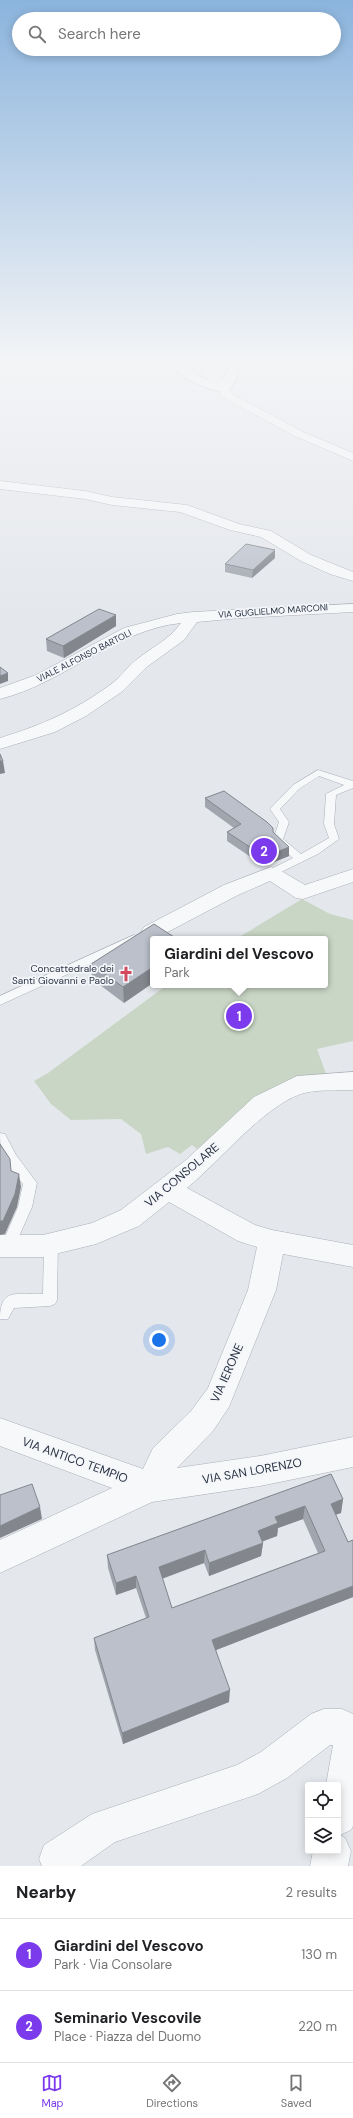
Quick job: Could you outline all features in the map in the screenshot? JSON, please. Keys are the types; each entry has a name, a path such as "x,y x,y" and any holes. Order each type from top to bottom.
{"street":[{"path":"329,447 353,457"},
{"path":"0,485 85,494 112,501 182,508 235,526 266,534 306,558 353,577"},
{"name":"VIA GUGLIELMO MARCONI","path":"193,617 240,612 353,608"},
{"path":"0,744 49,728 80,712 117,688 142,663 179,637 193,617"},
{"name":"VIALE ALFONSO BARTOLI","path":"0,694 42,678 129,631 177,619 193,617"},
{"path":"145,934 231,890 271,873 303,893 353,876"},
{"name":"VIA CONSOLARE","path":"4,1246 43,1246 96,1233 130,1218 196,1168 263,1103 297,1085 353,1081"},
{"path":"167,1189 247,1232 272,1241 353,1256"},
{"name":"VIA IERONE","path":"150,1487 164,1459 202,1421 219,1397 262,1290 272,1241"},
{"name":"VIA ANTICO TEMPIO","path":"0,1432 150,1487"},
{"name":"VIA SAN LORENZO","path":"150,1487 260,1471 353,1452"},
{"path":"0,1557 150,1487"},
{"path":"58,1859 105,1827 245,1781 274,1764 324,1727 342,1727 350,1734 351,1750 341,1802"},
{"path":"329,1866 331,1854"}],"lane":[{"path":"300,859 278,840 284,822 275,809 296,787 318,773 353,784"},
{"path":"271,873 314,852 334,838 329,824 331,794 353,784"},
{"path":"0,1001 145,934"},
{"path":"0,1138 11,1159 30,1183 25,1207 4,1246"},
{"path":"0,1313 3,1314 10,1302 50,1300 51,1244"}],"green space":[{"path":"302,899 330,914 353,920 353,1041 317,1049 329,1082 303,1079 207,1156 192,1145 180,1154 168,1147 146,1154 141,1134 121,1119 71,1120 51,1104 34,1081 48,1073 163,988 328,988 328,936 241,936"}],"building":[{"path":"246,544 275,550 253,570 225,564"},
{"path":"99,609 116,615 63,646 46,639"},
{"path":"0,667 8,673 0,676"},
{"path":"0,754 3,761 0,761"},
{"path":"224,791 267,822 273,828 273,832 289,847 265,857 227,832 241,824 205,798"},
{"path":"154,924 172,936 150,936 150,969 123,987 91,964"},
{"path":"0,1144 10,1159 11,1171 19,1174 15,1194 3,1221 0,1221"},
{"path":"331,1474 343,1499 331,1504 348,1542 353,1540 353,1586 212,1640 230,1690 122,1733 94,1638 149,1617 136,1576 116,1583 107,1555","holes":["305,1506 325,1551 172,1608 159,1567 205,1550 209,1563 263,1543 258,1531 278,1523 275,1517"]},
{"path":"32,1484 40,1507 0,1526 0,1495"}],"place":[{"name":"Seminario Vescovile","path":"264,851"},
{"name":"Concattedrale dei Santi Giovanni e Paolo","path":"126,974"},
{"name":"Giardini del Vescovo","path":"239,1016"}]}
